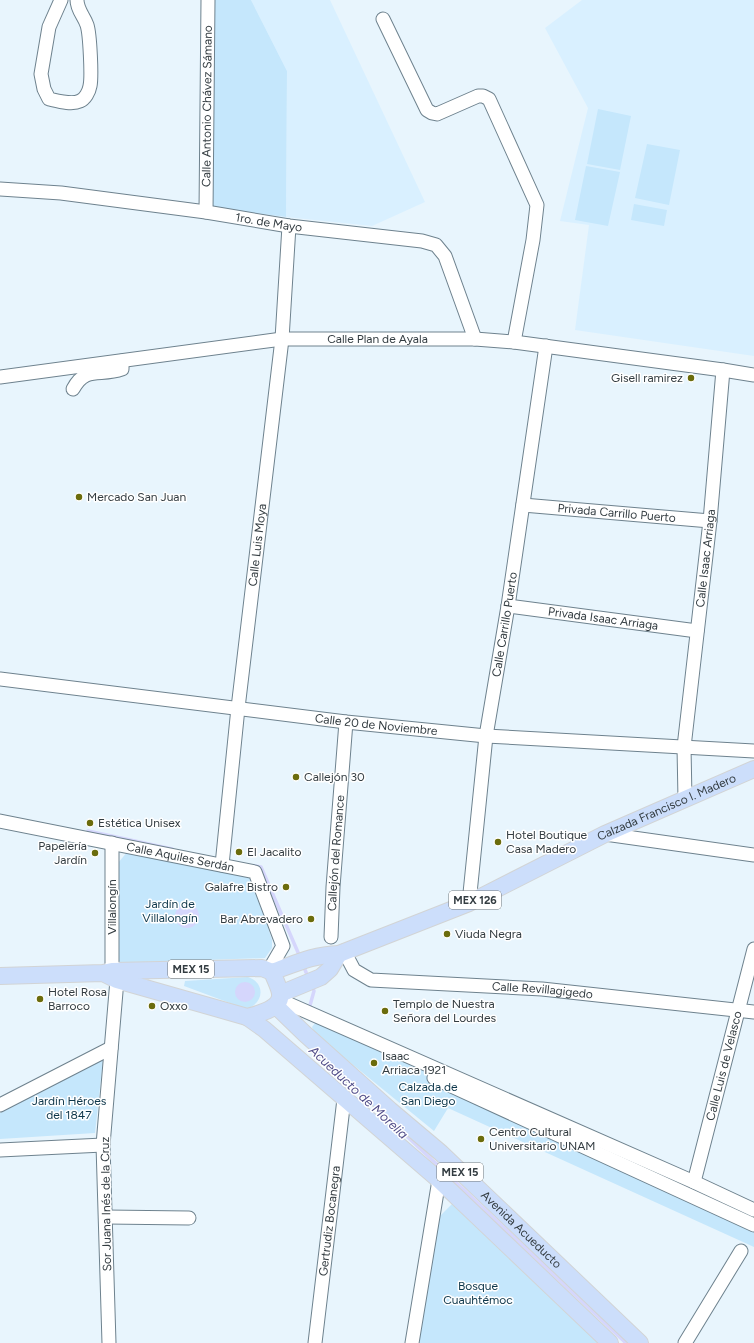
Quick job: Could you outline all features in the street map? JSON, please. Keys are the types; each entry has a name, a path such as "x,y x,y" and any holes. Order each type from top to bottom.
{"main road":[{"name":"Calzada Francisco I. Madero","path":"342,953 469,903 605,834 754,769"},
{"name":"MEX 126","path":"271,971 312,957 342,953"},
{"path":"247,1016 264,1012 279,1000 320,977 330,969 342,953"},
{"name":"MEX 15","path":"0,976 111,975 262,968 271,971 279,1000"},
{"name":"MEX 15","path":"111,975 247,1016"},
{"name":"Avenida Acueducto","path":"279,1000 322,1050 441,1153 640,1343"},
{"name":"Avenida Acueducto","path":"247,1016 439,1180 610,1343"}],"street":[{"path":"61,0 50,27 41,74 44,88 50,99 66,102 79,102 86,96 90,86 89,34 87,24 79,12 77,0"},
{"name":"Calle Antonio Chávez Sámano","path":"206,212 208,0"},
{"path":"383,19 426,110 437,114 478,96 483,96 489,99 537,206 533,240 514,342"},
{"name":"1ro. de Mayo","path":"0,189 61,193 206,212 289,226 422,241 436,245 445,256 475,339"},
{"name":"Calle Luis Moya","path":"222,865 238,708 282,339 289,226"},
{"name":"Calle Plan de Ayala","path":"0,377 282,339 475,339 514,342 723,370 754,376"},
{"name":"Calle Carrillo Puerto","path":"469,903 486,736 508,606 546,346"},
{"path":"73,389 78,380 84,375 122,369 122,360"},
{"name":"Calle Isaac Arriaga","path":"685,799 684,747 710,521 723,370"},
{"name":"Privada Carrillo Puerto","path":"523,505 710,521"},
{"name":"Privada Isaac Arriaga","path":"508,606 697,631"},
{"name":"Calle 20 de Noviembre","path":"0,679 346,722 486,736 754,751"},
{"name":"Callejón del Romance","path":"331,937 333,887 346,722"},
{"name":"Calle Aquiles Serdán","path":"0,821 256,872 283,946 271,971"},
{"path":"605,834 754,855"},
{"name":"Villalongín","path":"111,975 112,843"},
{"name":"Calle Luis de Velasco","path":"694,1182 754,949"},
{"name":"Calle Revillagigedo","path":"342,953 354,970 371,980 542,989 754,1012"},
{"name":"Sor Juana Inés de la Cruz","path":"109,1343 103,1145 111,1048 111,975"},
{"path":"279,1000 694,1182 754,1210"},
{"path":"304,1018 754,1225"},
{"path":"0,1105 111,1048"},
{"name":"Gertrudiz Bocanegra","path":"315,1343 344,1099"},
{"path":"0,1150 103,1145"},
{"path":"412,1343 439,1180"},
{"path":"106,1217 189,1218"},
{"path":"685,1343 741,1251"}],"shaded area":[{"path":"251,0 330,0 425,202 372,226 286,217 287,71"},
{"path":"582,0 754,0 754,356 575,330 589,225 560,221 588,108 545,28"},
{"path":"187,904 196,907 199,916 196,925 187,928 178,925 175,916 178,907"},
{"path":"241,982 249,982 255,988 255,996 249,1002 241,1002 235,996 235,988"}],"green space":[{"path":"214,0 251,0 287,71 286,217 212,208"},
{"path":"598,109 631,116 620,170 587,164"},
{"path":"647,144 680,150 669,205 635,198"},
{"path":"586,166 620,172 608,226 575,220"},
{"path":"634,204 667,210 664,226 631,220"},
{"name":"Jardín de Villalongín","path":"128,851 251,874 272,940 272,948 265,958 119,963 118,863"},
{"path":"248,977 258,984 260,993 256,1003 246,1009 184,986 185,981"},
{"name":"Calzada de San Diego","path":"316,1022 754,1212 754,1247 448,1108 434,1131 314,1033 312,1027"},
{"name":"Jardín Héroes del 1847","path":"103,1060 95,1133 0,1139 0,1113"},
{"name":"Bosque Cuauhtémoc","path":"455,1201 602,1343 419,1343 439,1217"}],"waterway":[{"name":"Acueducto de Morelia","path":"88,831 172,849"},
{"name":"Acueducto de Morelia","path":"255,866 261,867 300,957"},
{"name":"Acueducto de Morelia","path":"303,965 308,977"},
{"name":"Acueducto de Morelia","path":"309,1009 314,991 312,985"},
{"name":"Acueducto de Morelia","path":"394,1124 626,1343"}],"place":[{"name":"Gisell ramirez","path":"691,378"},
{"name":"Mercado San Juan","path":"79,497"},
{"name":"Callejón 30","path":"296,777"},
{"name":"Estética Unisex","path":"90,823"},
{"name":"Hotel Boutique Casa Madero","path":"498,842"},
{"name":"El Jacalito","path":"239,852"},
{"name":"Papelería Jardín","path":"95,853"},
{"name":"Galafre Bistro","path":"286,887"},
{"name":"Bar Abrevadero","path":"311,919"},
{"name":"Viuda Negra","path":"447,934"},
{"name":"Hotel Rosa Barroco","path":"40,999"},
{"name":"Oxxo","path":"152,1006"},
{"name":"Templo de Nuestra Señora del Lourdes","path":"385,1011"},
{"name":"Isaac Arriaca 1921","path":"374,1063"},
{"name":"Centro Cultural Universitario UNAM","path":"481,1139"}]}
